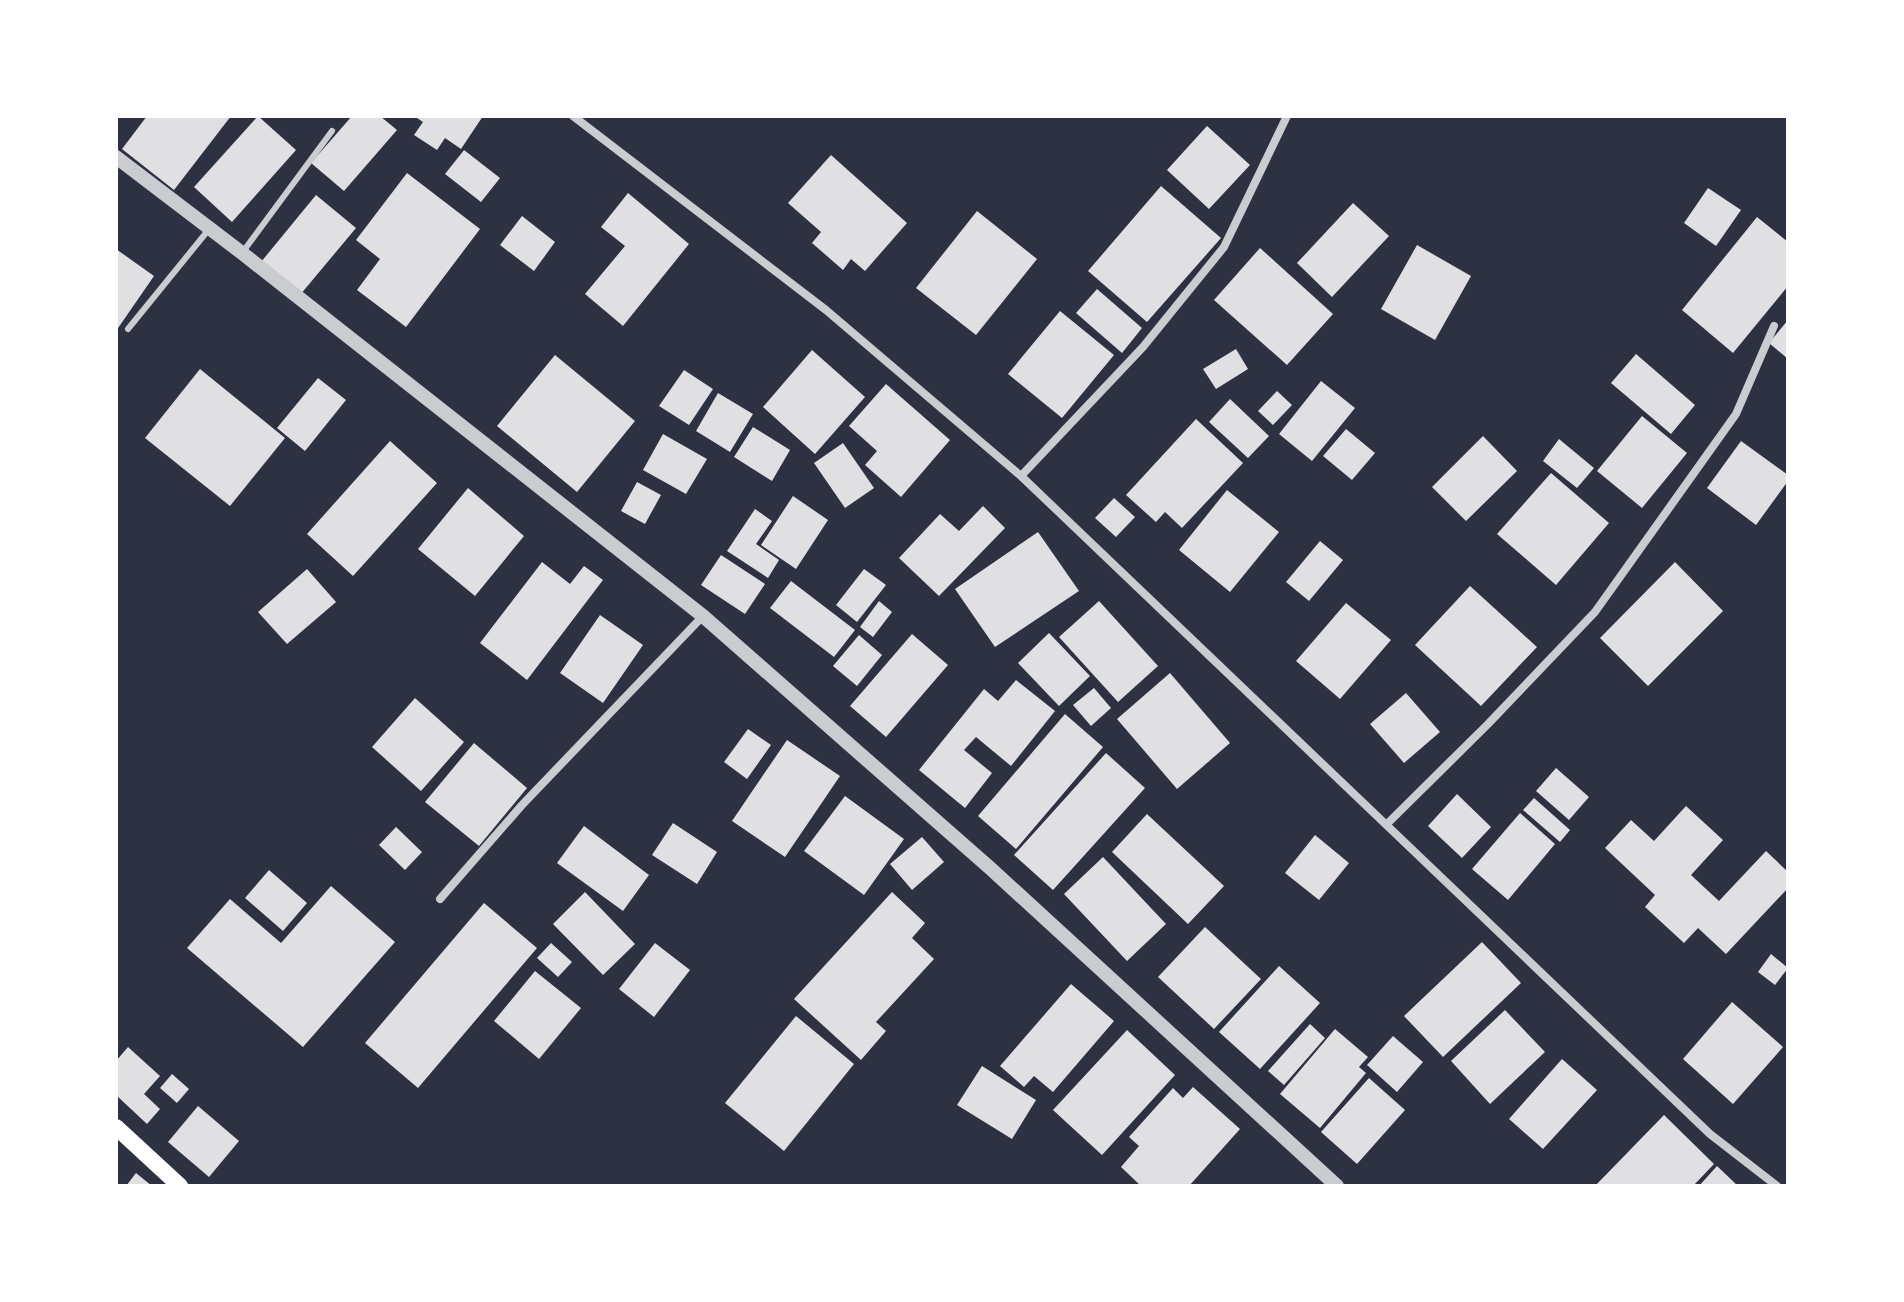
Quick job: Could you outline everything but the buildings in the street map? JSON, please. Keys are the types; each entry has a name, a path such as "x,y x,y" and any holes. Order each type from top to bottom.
{"main road":[{"path":"116,1127 180,1186"}],"street":[{"path":"573,116 826,310 1021,476 1710,1134 1777,1186"},
{"path":"1021,476 1143,347 1224,247 1287,116"},
{"path":"116,157 703,616 990,868 1337,1186"},
{"path":"1387,824 1595,612 1736,414 1774,326"},
{"path":"440,899 532,794 703,616"}],"lane":[{"path":"242,253 332,131"},
{"path":"128,329 210,228"}]}
